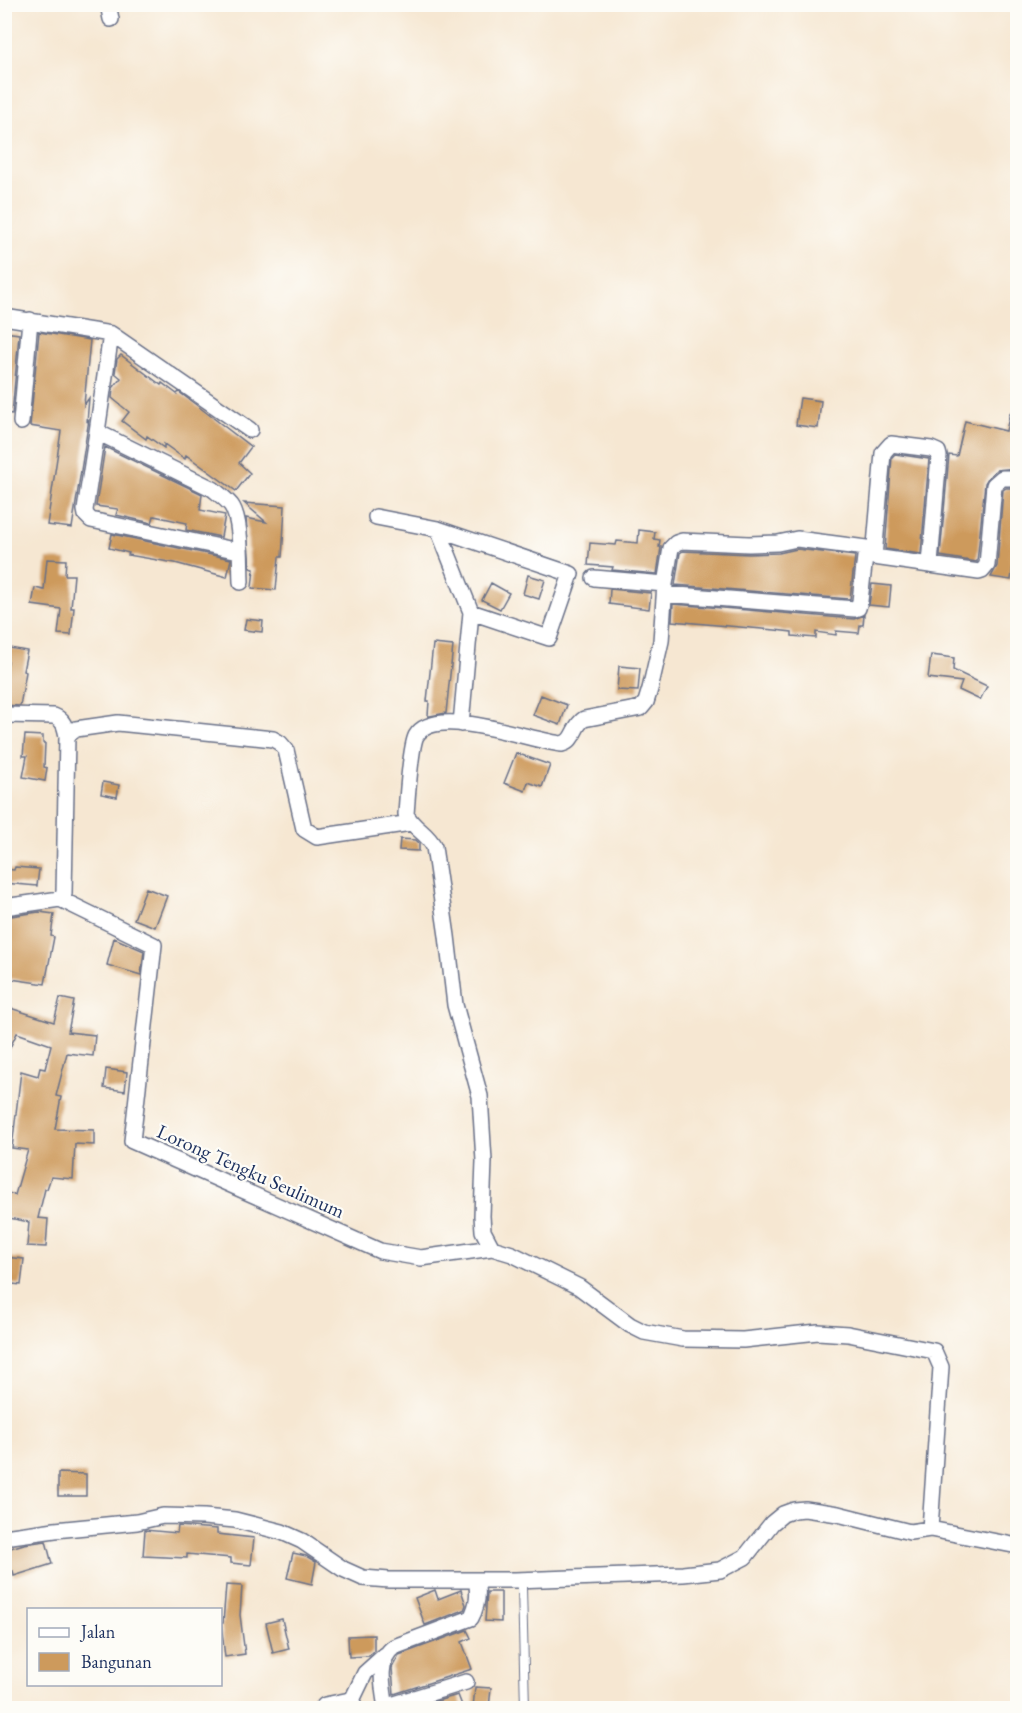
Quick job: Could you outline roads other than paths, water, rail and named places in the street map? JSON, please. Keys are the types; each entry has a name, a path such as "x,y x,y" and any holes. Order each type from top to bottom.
{"street":[{"path":"4,317 111,333 250,430"},
{"path":"21,422 30,320"},
{"path":"111,333 86,515 92,520 239,551"},
{"path":"98,432 223,496 232,506 236,518 241,582"},
{"path":"594,578 665,589 858,608 870,552 883,453 891,444 932,449 938,452 930,564"},
{"path":"930,1529 942,1367 934,1351 848,1334 818,1332 743,1340 683,1339 644,1332 630,1325 579,1287 512,1254 492,1248 483,1231 484,1161 480,1096 455,1005 434,848 429,837 411,823 406,814 416,736 423,729 461,724 500,729 562,744 572,738 579,722 584,719 641,708 646,702 650,689 661,641 671,548 676,543 682,541 749,544 778,543 797,539 968,572 982,571 987,565 994,485 1002,478 1017,478"},
{"path":"376,517 438,529 571,574 549,638 471,612"},
{"path":"438,529 471,612 461,724"},
{"path":"4,715 54,716 60,718 64,723 67,736 64,894 60,899 4,907"},
{"path":"67,736 76,729 118,723 273,739 280,742 285,750 304,829 308,833 317,837 411,823"},
{"name":"Lorong Tengku Seulimum","path":"60,899 154,945 132,1141 380,1251 422,1258 492,1248"},
{"path":"469,1250 475,1245 483,1231"},
{"path":"4,1538 55,1530 137,1522 163,1516 204,1517 236,1520 282,1532 302,1541 343,1569 363,1578 476,1580 683,1574 720,1570 745,1557 772,1522 783,1514 805,1509 838,1514 910,1532 930,1529 1017,1546"},
{"path":"322,1708 325,1705 353,1698 365,1673 394,1647 471,1618 477,1606 476,1580"},
{"path":"385,1655 383,1687 386,1708 466,1682"}],"lane":[{"path":"515,1580 522,1587 525,1708"}]}
